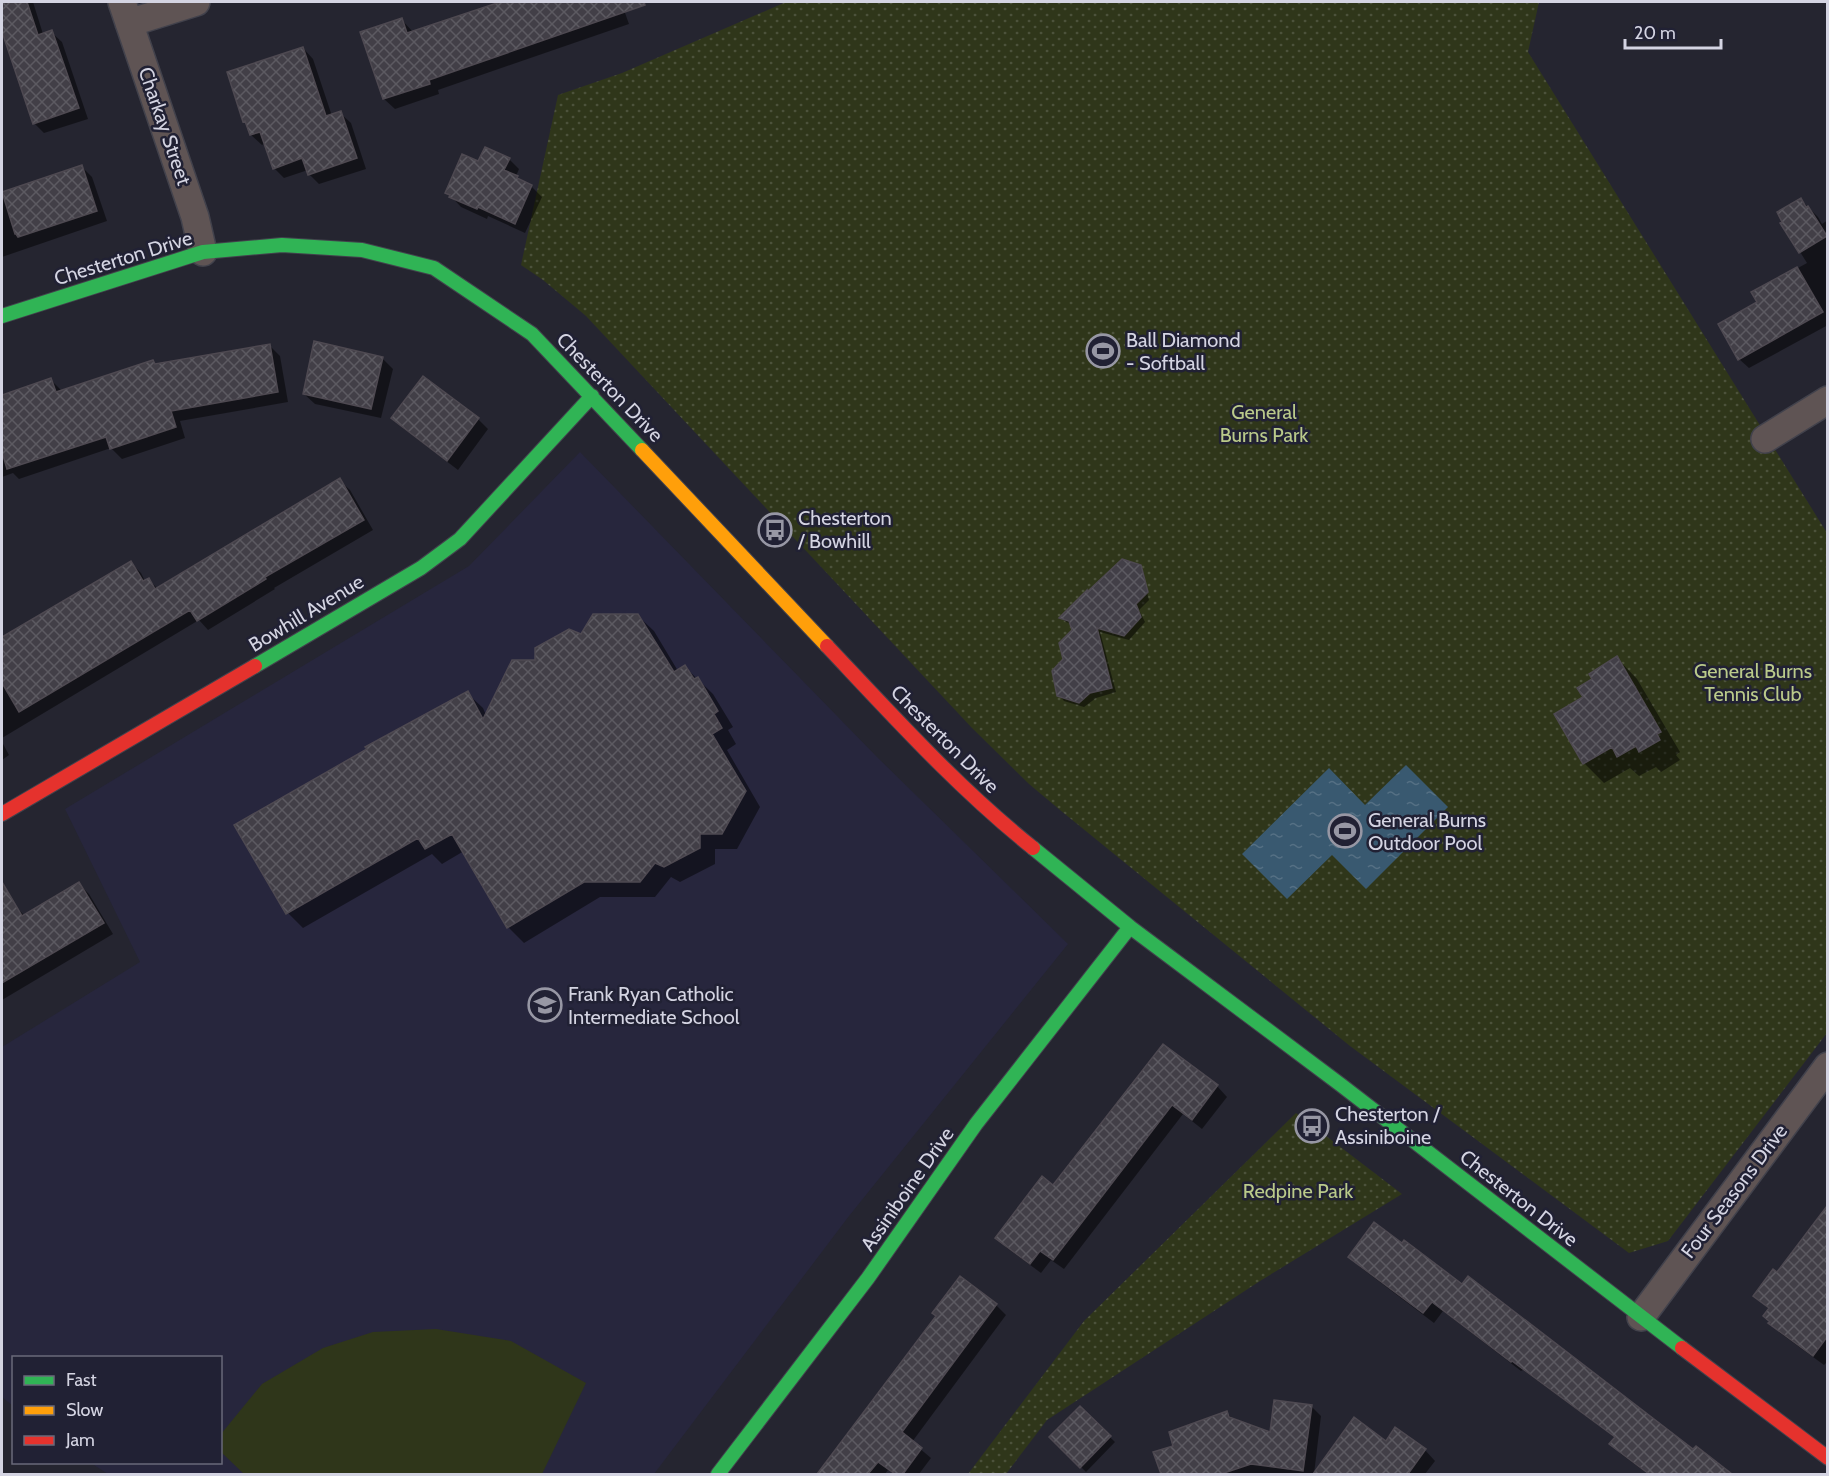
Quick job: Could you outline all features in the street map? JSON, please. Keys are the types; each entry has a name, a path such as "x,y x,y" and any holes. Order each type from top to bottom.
{"street":[{"path":"126,12 196,2"},
{"name":"Charkay Street","path":"126,12 195,217 203,252"},
{"name":"Chesterton Drive","path":"2,316 203,252 282,245 362,250 434,268 532,334 944,768 998,820 1130,927 1341,1085 1827,1458"},
{"name":"Bowhill Avenue","path":"2,814 421,568 460,540 592,396"},
{"path":"1765,439 1827,400"},
{"name":"Assiniboine Drive","path":"718,1474 868,1278 976,1124 1130,927"},
{"name":"Four Seasons Drive","path":"1641,1317 1827,1066"}],"shaded area":[{"name":"Frank Ryan Catholic Intermediate School","path":"580,452 877,757 1068,944 849,1216 654,1474 108,1474 93,1464 222,1464 222,1356 12,1356 12,1405 2,1397 2,1047 140,962 65,809 469,566"}],"green space":[{"name":"General Burns Park","path":"786,2 1539,2 1528,52 1827,533 1827,1033 1668,1241 1629,1253 1350,1046 1029,784 972,728 586,316 521,265 558,95 622,73"},
{"name":"Redpine Park","path":"1296,1113 1402,1194 1260,1281 1047,1420 1006,1474 968,1474 1084,1321"},
{"path":"436,1329 511,1341 586,1383 542,1474 244,1474 222,1453 222,1433 262,1384 323,1348 373,1332"}],"water":[{"name":"General Burns Outdoor Pool","path":"1406,765 1448,807 1366,889 1332,855 1287,899 1242,854 1329,768 1365,805"}],"building":[{"path":"2,2 27,2 38,35 52,30 79,108 33,124 2,32"},
{"path":"500,2 644,2 645,5 429,80 430,84 383,99 360,32 402,18 407,33"},
{"path":"303,47 326,116 341,111 357,158 308,175 302,158 273,169 260,132 250,135 245,121 243,122 227,72"},
{"path":"485,147 510,158 504,170 532,185 515,224 449,197 450,195 445,193 462,154 478,161"},
{"path":"82,165 97,211 18,237 15,234 2,192"},
{"path":"1801,198 1827,236 1799,253 1780,223 1782,222 1777,212"},
{"path":"1797,267 1823,312 1738,360 1718,324 1757,302 1751,292"},
{"path":"314,341 383,357 371,409 303,394"},
{"path":"270,344 278,392 171,411 176,427 110,449 106,437 7,469 2,452 2,395 51,378 56,392 153,360 155,364"},
{"path":"423,376 479,418 447,461 391,418"},
{"path":"340,478 364,520 265,577 266,579 197,621 190,610 19,712 2,683 2,637 131,561 143,581 149,578 155,589"},
{"path":"1122,559 1141,565 1148,592 1136,604 1141,617 1124,636 1097,628 1112,688 1090,693 1079,703 1057,696 1052,671 1063,659 1059,643 1072,630 1069,621 1059,618"},
{"path":"593,614 638,614 674,672 685,665 694,679 698,677 718,711 714,714 722,728 712,734 746,791 722,834 700,834 700,848 664,867 655,863 640,882 584,882 507,928 452,834 425,849 418,838 286,914 234,825 367,749 365,747 468,691 483,719 512,660 535,660 535,648 569,629 581,634"},
{"path":"1617,656 1661,732 1657,734 1660,740 1639,752 1636,746 1617,757 1612,747 1583,764 1554,714 1583,697 1577,688 1592,679 1589,674"},
{"path":"2,882 22,916 79,882 104,923 2,983"},
{"path":"1163,1044 1218,1085 1192,1120 1172,1105 1053,1260 1040,1251 1030,1264 995,1238 1042,1176 1053,1185"},
{"path":"1827,1206 1827,1337 1813,1356 1768,1323 1770,1322 1763,1316 1769,1308 1753,1296 1773,1269 1777,1272"},
{"path":"1374,1222 1402,1243 1404,1240 1462,1284 1468,1276 1693,1449 1696,1446 1732,1474 1649,1474 1609,1444 1615,1437 1432,1302 1423,1313 1348,1257"},
{"path":"960,1276 997,1304 902,1432 922,1448 903,1474 895,1474 878,1462 868,1474 817,1474 936,1316 932,1313"},
{"path":"1274,1400 1312,1405 1303,1471 1251,1464 1221,1474 1161,1474 1153,1452 1173,1446 1169,1432 1227,1411 1229,1417 1270,1432"},
{"path":"1080,1406 1111,1436 1080,1468 1049,1437"},
{"path":"1354,1417 1386,1441 1395,1427 1426,1449 1408,1474 1313,1474"}],"traffic: fast":[{"path":"2,316 203,252 282,245 362,250 434,268 532,334 642,450"},
{"path":"255,666 421,568 460,539 592,396"},
{"path":"1033,848 1130,927 1341,1085 1682,1348"},
{"path":"718,1474 868,1278 976,1124 1130,927"}],"traffic: slow":[{"path":"642,450 827,646"}],"traffic: jam":[{"path":"827,646 952,776 1033,848"},
{"path":"2,814 255,666"},
{"path":"1682,1348 1828,1458"}],"place":[{"name":"Ball Diamond - Softball","path":"1103,351"},
{"name":"Chesterton / Bowhill","path":"775,530"},
{"name":"General Burns Outdoor Pool","path":"1345,831"},
{"name":"Frank Ryan Catholic Intermediate School","path":"545,1005"},
{"name":"Chesterton / Assiniboine","path":"1312,1126"}],"park label":[{"name":"General Burns Tennis Club","path":"1753,682"}]}
